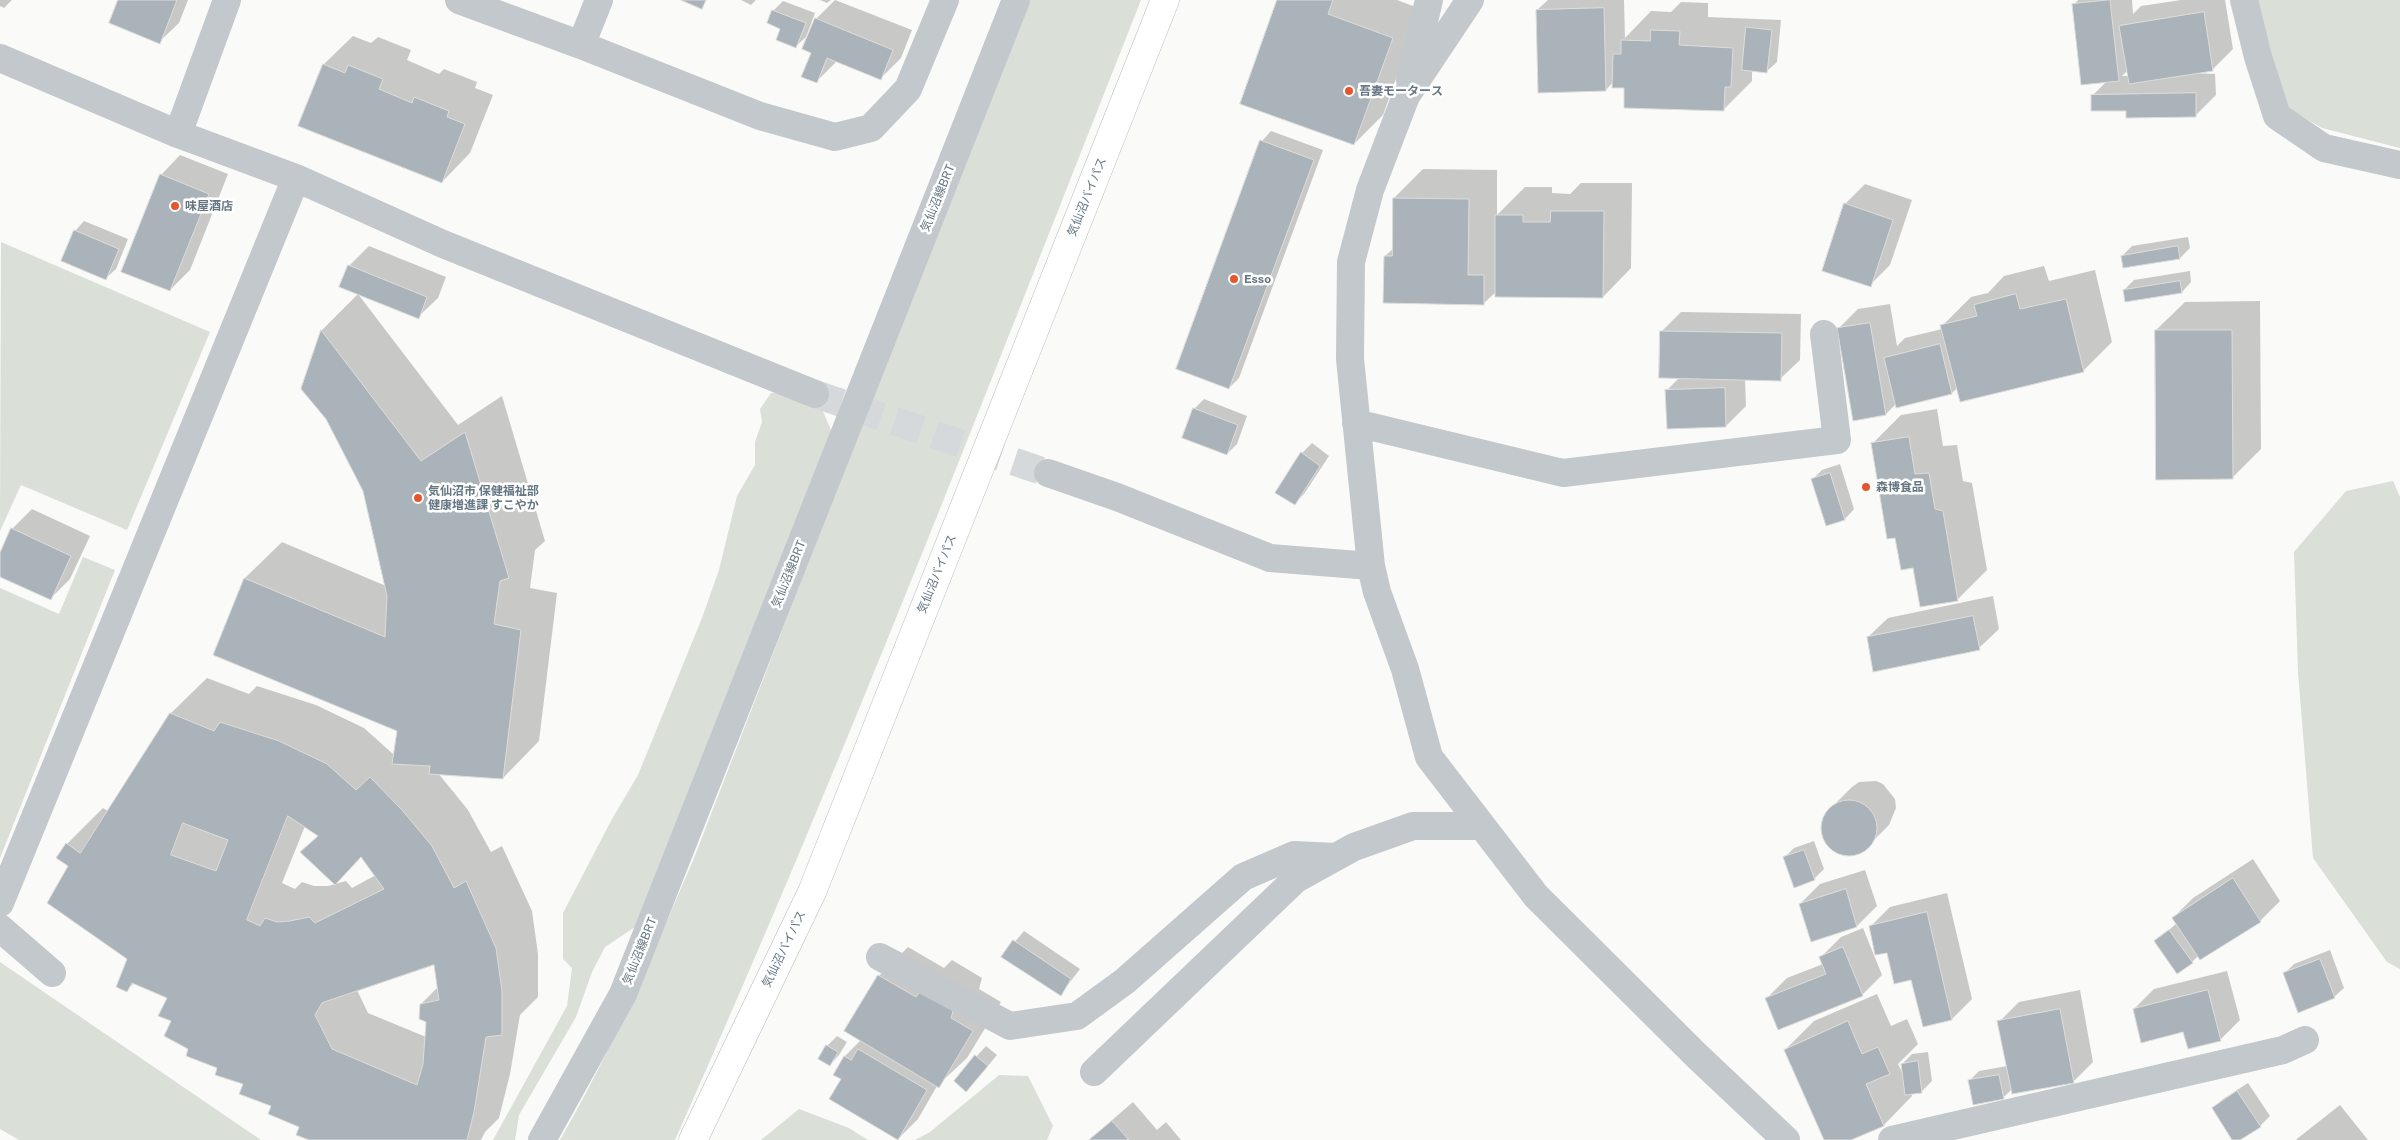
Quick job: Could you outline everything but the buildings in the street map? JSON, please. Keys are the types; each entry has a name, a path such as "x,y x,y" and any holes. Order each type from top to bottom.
{"highway":[{"name":"気仙沼バイパス","path":"693,1140 812,892 1165,0"}],"street":[{"path":"178,134 227,0"},
{"path":"459,0 581,45 760,116 836,137 871,128 908,89 945,0"},
{"path":"581,45 599,0"},
{"name":"気仙沼線BRT","path":"542,1140 623,994 1016,0"},
{"path":"1430,0 1406,96 1370,190 1352,262 1350,358 1371,566 1377,592 1405,669 1429,757 1536,896 1697,1056 1786,1140"},
{"path":"1406,96 1470,0"},
{"path":"2244,0 2258,57 2276,116 2324,148 2400,165"},
{"path":"0,58 178,134 296,178 443,244 815,394"},
{"path":"0,903 296,178"},
{"path":"1356,423 1563,473 1837,440 1824,334"},
{"path":"1048,474 1117,497 1270,558 1371,566"},
{"path":"1094,1072 1296,880 1354,847 1413,826 1482,826"},
{"path":"880,957 1010,1026 1077,1016 1125,981 1243,877 1294,855 1336,857"},
{"path":"0,928 52,973"},
{"path":"1892,1140 2283,1050 2305,1040"}],"shaded area":[{"path":"1026,0 1141,0 856,715 737,999 675,1140 560,1140 614,1037 694,858"},
{"path":"2253,0 2400,0 2400,148 2322,128 2277,102"},
{"path":"1,242 210,332 127,530 21,485 0,531"},
{"path":"793,392 821,407 834,437 638,925 605,947 592,972 576,1017 519,1115 515,1140 493,1140 567,1006 572,968 563,959 563,913 612,819 638,775 702,618 719,570 737,496 755,465 755,442 762,422 760,409 771,393"},
{"path":"2393,481 2400,497 2400,969 2387,962 2313,858 2298,672 2294,552 2346,491"},
{"path":"83,557 115,570 0,858 0,588 59,614"},
{"path":"0,962 261,1140 19,1140 0,1129"},
{"path":"999,1075 1028,1076 1053,1126 1047,1140 915,1140 930,1132"},
{"path":"799,1109 849,1128 868,1140 761,1140"}],"tunnel":[{"path":"815,394 1048,473"}],"place":[{"name":"吾妻モータース","path":"1349,91"},
{"name":"味屋酒店","path":"175,206"},
{"name":"Esso","path":"1234,279"},
{"name":"森博食品","path":"1866,487"},
{"name":"気仙沼市 保健福祉部 健康増進課 すこやか","path":"418,498"}]}
